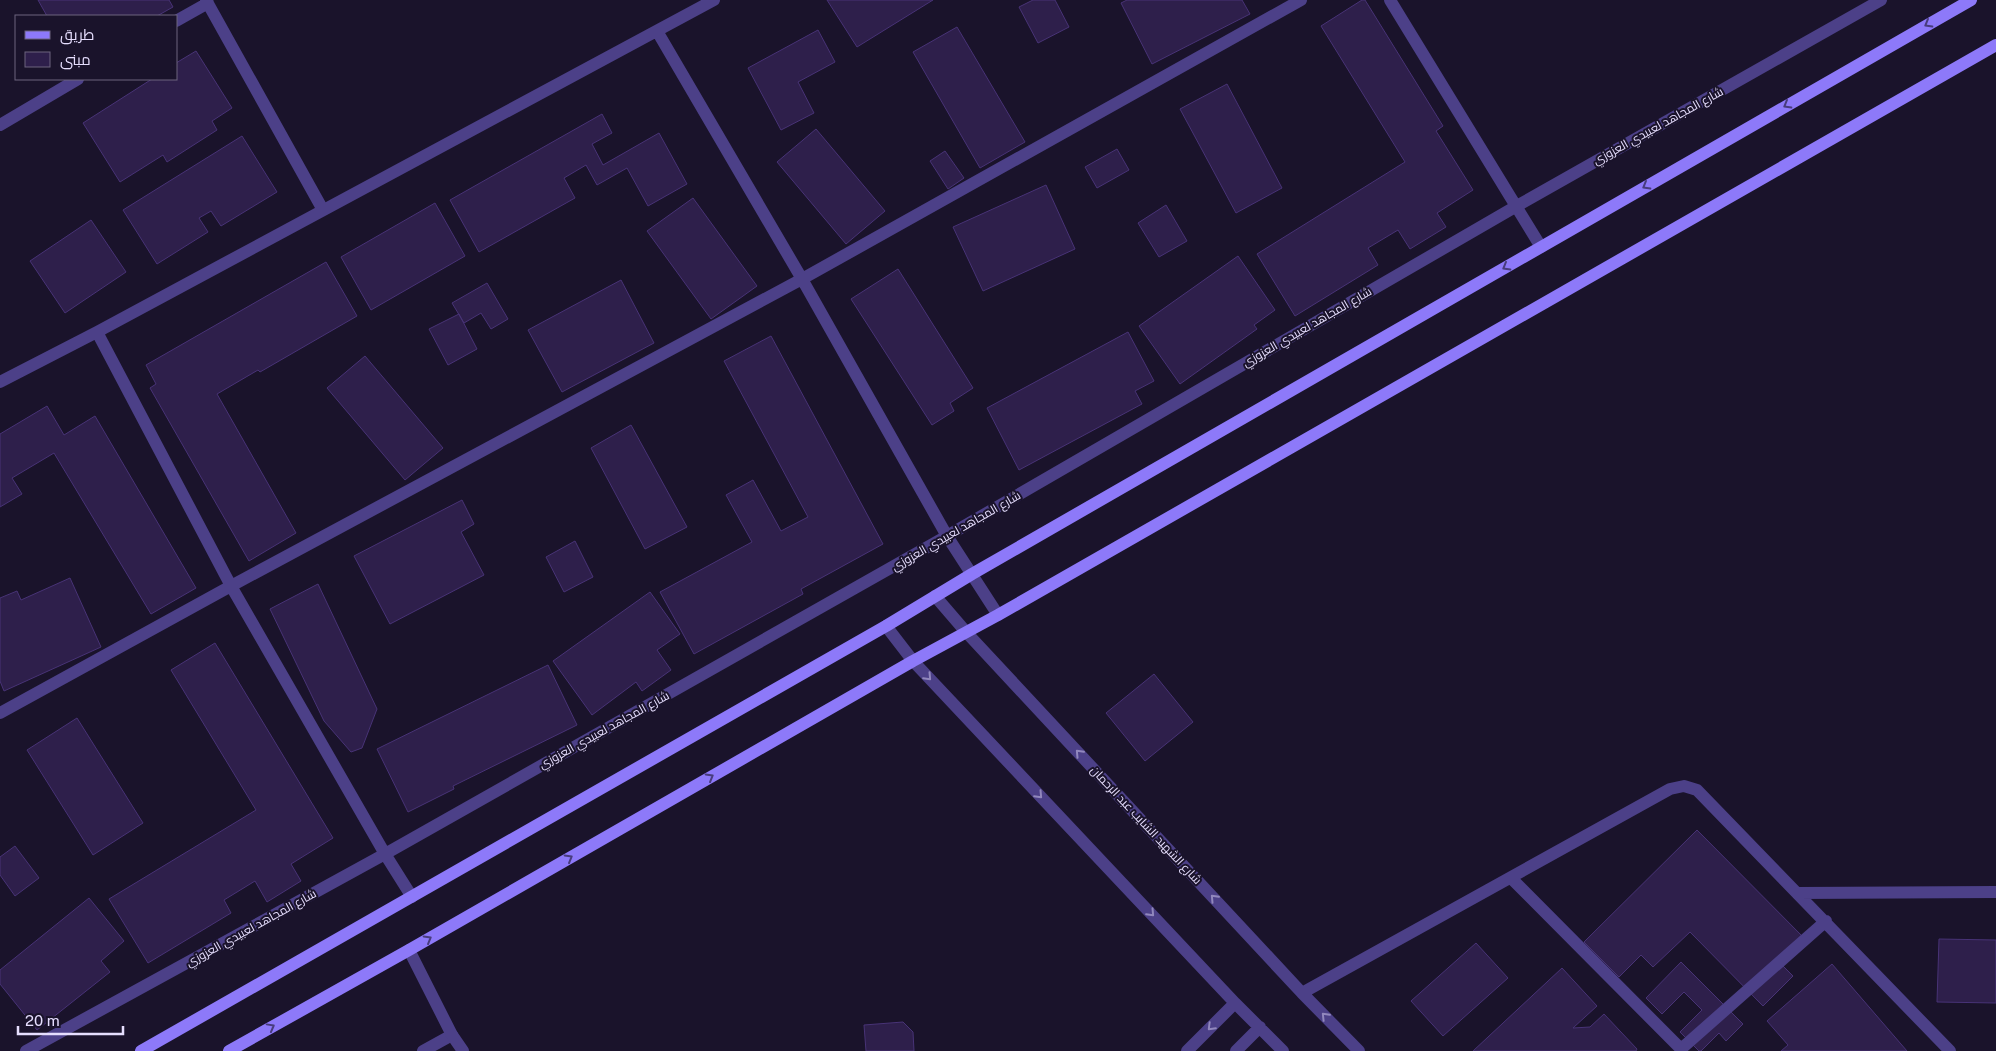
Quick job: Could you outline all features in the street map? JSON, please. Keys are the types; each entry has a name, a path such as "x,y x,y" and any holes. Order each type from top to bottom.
{"street":[{"path":"0,382 97,332 714,0"},
{"path":"0,713 231,586 802,279 1302,0"},
{"path":"1390,0 1541,247"},
{"name":"شارع المجاهد لعبيدي العزوزي","path":"26,1051 385,854 947,536 1515,207 1881,0"},
{"path":"141,1051 886,626 972,574 1970,0"},
{"path":"178,20 207,2 323,210"},
{"path":"657,31 802,279 947,536 998,615"},
{"path":"229,1051 409,950 912,661 998,615 1996,45"},
{"path":"0,125 76,80"},
{"path":"97,332 231,586 385,854 412,896"},
{"name":"شارع الشهيد الشايب عبد الرحمان","path":"935,596 966,632 1302,993 1359,1051"},
{"path":"886,626 912,661 1235,1003 1283,1051"},
{"path":"1302,993 1670,789 1684,786 1697,790 1950,1051"},
{"path":"1511,878 1682,1050 1826,921"},
{"path":"1797,893 1996,892"},
{"path":"409,950 452,1035 463,1051"},
{"path":"1187,1051 1235,1003"},
{"path":"1236,1051 1260,1027"},
{"path":"423,1051 452,1035"}],"building":[{"path":"38,0 169,0 173,7 159,15 46,15"},
{"path":"827,0 933,0 857,47"},
{"path":"1033,0 1055,0 1069,27 1038,43 1019,7"},
{"path":"1127,0 1242,0 1250,14 1152,64 1121,3"},
{"path":"1362,0 1365,0 1443,126 1436,131 1473,190 1437,213 1446,227 1410,249 1398,230 1368,248 1378,265 1295,316 1257,254 1405,162 1321,26"},
{"path":"957,27 1025,142 980,168 913,52"},
{"path":"818,30 835,62 798,82 814,113 781,130 748,68"},
{"path":"196,51 232,108 212,121 217,130 167,162 163,155 120,182 83,123 150,80 178,80 178,62"},
{"path":"1227,84 1282,188 1236,213 1180,109"},
{"path":"602,114 612,133 592,144 603,165 659,133 687,184 648,206 627,168 597,185 586,165 564,178 575,198 479,252 450,200"},
{"path":"816,129 885,211 846,244 777,162"},
{"path":"242,136 277,192 221,226 211,211 199,218 208,232 157,264 123,210"},
{"path":"1117,149 1129,170 1097,188 1085,167"},
{"path":"945,151 964,178 948,189 930,161"},
{"path":"1046,185 1075,249 983,291 953,227"},
{"path":"693,198 757,286 711,319 647,231"},
{"path":"435,203 465,256 371,310 341,257"},
{"path":"1166,205 1187,241 1159,257 1138,223"},
{"path":"91,220 126,272 65,313 30,261"},
{"path":"1238,256 1275,310 1254,325 1257,329 1180,384 1139,326"},
{"path":"326,262 357,316 260,372 258,370 217,394 296,533 249,561 150,388 156,384 146,365"},
{"path":"898,269 973,388 950,403 954,411 932,425 851,299"},
{"path":"621,280 654,343 562,392 528,330"},
{"path":"487,283 508,319 491,329 481,313 464,323 452,303"},
{"path":"459,314 477,349 448,365 429,329"},
{"path":"1128,332 1154,381 1135,391 1142,404 1019,470 987,408"},
{"path":"771,336 883,544 801,589 803,594 694,654 660,592 752,542 726,495 753,480 781,531 808,517 724,361"},
{"path":"365,356 443,448 405,480 327,388"},
{"path":"47,406 64,435 95,416 196,588 151,614 54,453 12,478 22,494 0,507 0,434"},
{"path":"631,425 687,527 645,549 591,448"},
{"path":"462,500 474,524 461,532 484,575 390,624 354,556"},
{"path":"575,541 593,577 564,592 546,557"},
{"path":"70,578 101,647 4,691 0,681 0,598 17,591 21,600"},
{"path":"318,584 377,709 362,748 351,752 324,721 270,609"},
{"path":"650,592 680,634 657,650 671,670 642,691 636,682 592,715 553,661"},
{"path":"215,643 333,838 291,864 301,881 267,902 255,881 224,900 231,913 148,963 109,899 256,810 171,670"},
{"path":"548,665 577,725 453,786 454,789 408,812 377,749"},
{"path":"1154,674 1193,722 1145,761 1106,713"},
{"path":"77,718 143,823 93,855 27,750"},
{"path":"1697,830 1807,941 1782,965 1793,976 1763,1006 1690,932 1653,967 1641,955 1619,977 1584,942"},
{"path":"15,846 39,878 15,896 0,875 0,857"},
{"path":"89,898 124,941 101,961 110,972 37,1030 0,984 0,970"},
{"path":"1939,939 1996,940 1996,1003 1937,1002"},
{"path":"1476,943 1508,978 1443,1036 1411,1001"},
{"path":"1681,962 1743,1024 1726,1041 1719,1033 1701,1051 1680,1032 1702,1010 1684,992 1662,1014 1646,998"},
{"path":"1832,964 1907,1051 1781,1051 1788,1045 1767,1021"},
{"path":"1562,968 1597,1006 1573,1028 1590,1027 1604,1014 1637,1049 1636,1051 1473,1051"},
{"path":"903,1022 913,1032 914,1051 866,1051 864,1025"}]}
